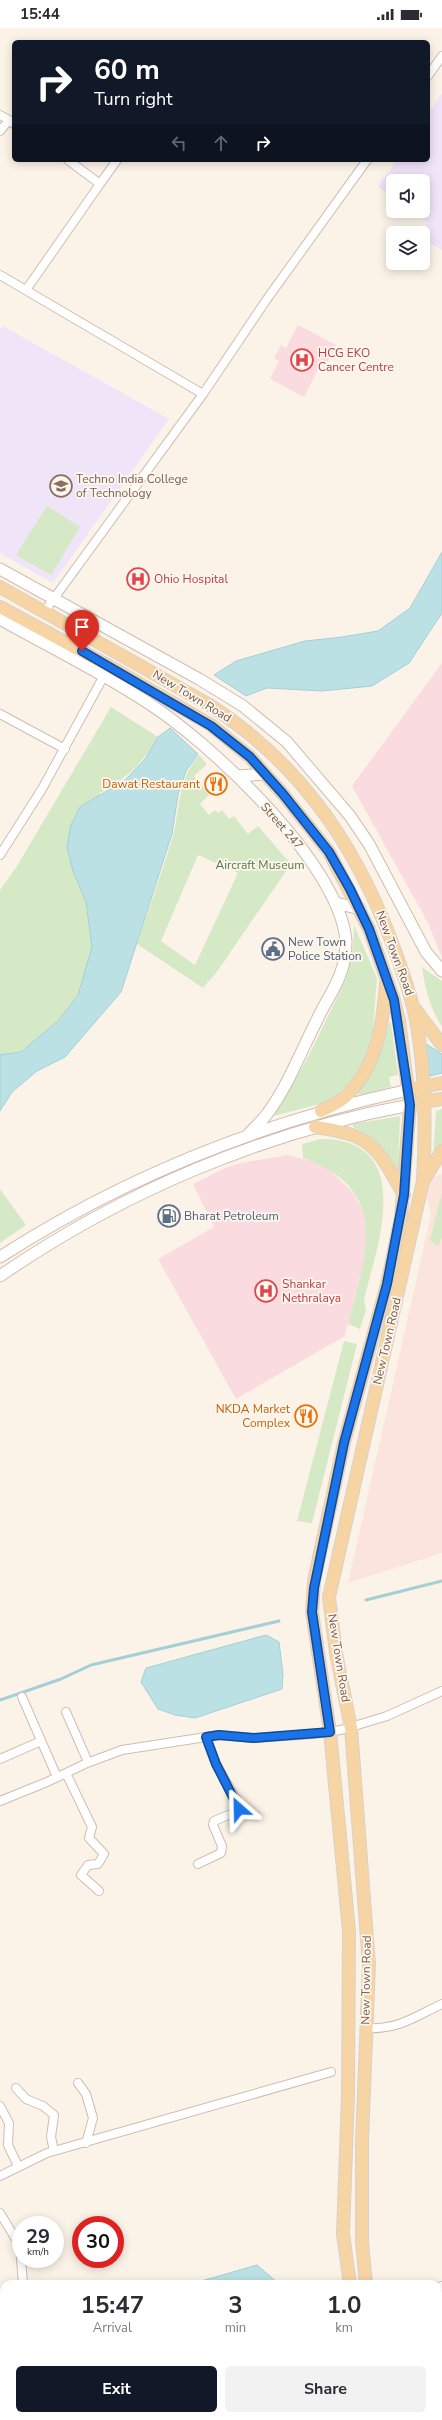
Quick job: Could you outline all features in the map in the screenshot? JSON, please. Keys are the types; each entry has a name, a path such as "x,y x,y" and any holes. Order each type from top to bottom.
{"main road":[{"name":"New Town Road","path":"0,588 208,704 229,717 267,748 329,816 352,855 372,892 404,973 413,1006 424,1087 426,1131 423,1181 329,1597 336,1653 352,1728 369,1965 362,2141 362,2242 366,2280"},
{"name":"New Town Road","path":"0,607 109,666 211,726 250,757 329,852 360,910 386,976 399,1021 410,1105 404,1195 387,1284 344,1443 314,1581 312,1612 328,1712 349,1931 348,2095 343,2234 349,2280"},
{"path":"321,1111 344,1098 356,1085 380,1040 386,976"},
{"path":"413,1006 442,1045"},
{"path":"408,1090 442,1083"},
{"path":"410,1105 442,1098"},
{"path":"315,1127 345,1131 361,1138 374,1148 404,1195"},
{"path":"423,1181 442,1151"}],"street":[{"path":"430,73 442,56"},
{"path":"0,114 11,122 0,131"},
{"path":"71,162 100,184"},
{"path":"26,290 116,162"},
{"path":"44,612 53,597 203,394 271,293 366,162"},
{"path":"0,275 203,394"},
{"path":"0,569 53,597 211,686 266,723 288,742 350,816 369,844 426,952 442,971"},
{"name":"Street 247","path":"0,619 103,677 165,714 187,730 237,776 311,860 336,903 344,922 346,943 341,973 282,1089 267,1114 248,1135"},
{"path":"0,856 65,749 109,666"},
{"path":"1,716 65,749"},
{"path":"237,776 265,774"},
{"path":"336,903 360,910"},
{"path":"0,1258 53,1223 140,1180 248,1135 321,1111 408,1090"},
{"path":"0,1276 61,1236 113,1208 179,1178 260,1145 315,1127 341,1119 410,1105"},
{"path":"53,1223 61,1236"},
{"path":"0,1801 58,1777 88,1762 122,1750 219,1735 253,1738 330,1732 352,1728 387,1716 442,1691"},
{"path":"22,1696 58,1777"},
{"path":"66,1712 88,1762"},
{"path":"198,1864 221,1852 222,1846 213,1825 214,1821 238,1811 240,1806 216,1764 206,1737"},
{"path":"0,1759 41,1741"},
{"path":"66,1772 92,1827 90,1840 104,1854 98,1864 88,1865 80,1875 99,1892"},
{"path":"366,2028 382,2029 404,2024 442,2004"},
{"path":"0,2176 18,2166 54,2151 86,2143 245,2095 331,2072"},
{"path":"78,2083 86,2094 93,2118 86,2143"},
{"path":"16,2088 26,2099 43,2106 54,2115 51,2137 54,2151"},
{"path":"0,2106 9,2123 8,2145 18,2166"},
{"path":"0,2213 12,2233"},
{"path":"22,2268 23,2280"}],"shaded area":[{"path":"442,93 442,250 430,243 430,226 426,226 428,223 421,218 430,218 430,174 387,174 396,162 430,162 430,111"},
{"path":"386,176 386,193 378,187"},
{"name":"HCG EKO Cancer Centre","path":"298,325 336,345 325,366 321,364 304,397 270,379 279,361 274,358 281,345 286,348"},
{"name":"Techno India College of Technology","path":"3,326 169,419 53,583 0,553 0,329"},
{"path":"442,663 442,958 428,923 352,786"},
{"name":"Shankar Nethralaya","path":"288,1155 318,1163 331,1171 355,1195 366,1217 367,1235 365,1257 345,1336 236,1399 158,1259 214,1227 193,1184 223,1169 240,1163"},
{"path":"442,1174 442,1553 348,1583 431,1215 423,1180"}],"green space":[{"path":"47,506 80,527 51,575 16,555"},
{"path":"111,707 158,737 140,763 133,770 118,782 100,793 73,871 86,902 92,947 78,995 59,1020 21,1052 0,1055 0,890 17,866"},
{"name":"Aircraft Museum","path":"199,755 207,764 194,776 209,795 200,804 209,815 215,810 218,813 222,810 229,819 234,816 248,834 258,826 291,864 216,973 203,988 137,944 173,836 183,783 192,764","holes":["198,855 238,873 195,965 161,941"]},
{"path":"354,925 377,978 373,1030 366,1055 352,1079 338,1094 323,1103 274,1116 309,1055 345,981 353,948"},
{"path":"422,967 442,981 442,1027 434,1013 429,998"},
{"path":"389,1022 391,1023 398,1075 389,1077 391,1087 361,1095 357,1090 378,1059"},
{"path":"442,1109 442,1144 433,1157 436,1111"},
{"path":"400,1116 398,1173 385,1151 375,1140 353,1127 353,1124"},
{"path":"321,1139 350,1144 369,1156 380,1175 383,1198 382,1223 377,1250 364,1299 366,1310 360,1329 348,1324 361,1273 365,1249 366,1227 361,1206 350,1188 331,1171 303,1158 302,1144"},
{"path":"0,1189 26,1225 0,1243"},
{"path":"442,1192 442,1237 438,1246 430,1240"},
{"path":"344,1341 357,1344 312,1523 297,1521"}],"water":[{"path":"442,552 442,613 409,663 372,686 322,691 267,688 246,696 214,675 236,661 305,641 378,631 410,608"},
{"path":"170,728 198,754 186,771 178,795 172,834 121,992 65,1057 37,1071 12,1092 0,1111 0,1055 21,1052 59,1020 78,995 92,947 86,902 73,871 67,847 71,825 80,807 125,780 145,759 158,737"},
{"path":"423,1042 442,1054 442,1073 430,1076"},
{"path":"266,1635 279,1642 283,1674 282,1689 195,1718 175,1715 158,1709 141,1682 146,1668"},
{"path":"257,2265 274,2280 205,2280"}],"waterway":[{"path":"366,1600 442,1581"},
{"path":"0,1700 61,1679 91,1665 279,1621"}],"place":[{"name":"HCG EKO Cancer Centre","path":"302,360"},
{"name":"Techno India College of Technology","path":"61,486"},
{"name":"Ohio Hospital","path":"138,579"},
{"name":"Dawat Restaurant","path":"216,784"},
{"name":"New Town Police Station","path":"273,949"},
{"name":"Bharat Petroleum","path":"169,1216"},
{"name":"Shankar Nethralaya","path":"266,1291"},
{"name":"NKDA Market Complex","path":"306,1416"}],"route":[{"path":"82,651 224,735 250,757 283,794 329,852 360,910 369,929 386,976 399,1021 410,1105 407,1161 401,1217 387,1284 344,1443 314,1581 312,1612 330,1732 253,1738 219,1735 206,1737 216,1764 240,1806 239,1809"}]}
